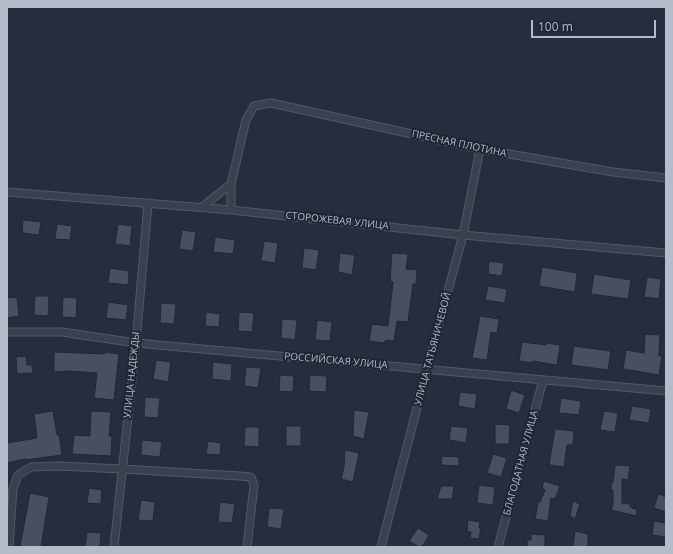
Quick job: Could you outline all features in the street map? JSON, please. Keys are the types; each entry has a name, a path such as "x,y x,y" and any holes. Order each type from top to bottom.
{"street":[{"name":"ПРЕСНАЯ ПЛОТИНА","path":"231,184 246,120 254,106 271,103 480,150 613,172 666,178"},
{"name":"УЛИЦА ТАТЬЯНИЧЕВОЙ","path":"381,547 463,235 480,150"},
{"path":"202,207 231,184"},
{"path":"231,184 231,210"},
{"name":"СТОРОЖЕВАЯ УЛИЦА","path":"7,192 202,207 463,235 666,253"},
{"name":"УЛИЦА НАДЕЖДЫ","path":"114,547 136,343 148,203"},
{"name":"РОССИЙСКАЯ УЛИЦА","path":"7,332 62,332 136,343 666,391"},
{"name":"БЛАГОДАТНАЯ УЛИЦА","path":"498,547 543,380"},
{"path":"9,547 10,487 18,475 31,467 59,466 251,477 254,485 247,547"}],"building":[{"path":"23,220 41,222 39,235 22,233"},
{"path":"57,224 72,226 70,240 55,239"},
{"path":"118,224 132,226 130,246 115,244"},
{"path":"182,230 196,232 193,251 179,249"},
{"path":"215,237 235,240 233,254 213,252"},
{"path":"264,241 278,243 275,263 261,261"},
{"path":"304,248 319,250 316,270 302,268"},
{"path":"340,253 355,255 352,275 338,272"},
{"path":"392,253 408,254 406,269 417,270 416,284 413,284 408,322 397,321 394,341 386,340 384,343 369,341 372,324 388,326 393,282 390,281"},
{"path":"489,261 504,263 502,276 488,274"},
{"path":"542,267 577,273 575,292 539,286"},
{"path":"110,268 129,271 128,285 108,283"},
{"path":"594,274 631,280 628,299 591,294"},
{"path":"647,277 661,279 659,299 644,297"},
{"path":"488,286 507,289 505,303 485,300"},
{"path":"35,296 49,296 48,316 34,315"},
{"path":"17,297 19,316 7,318 7,298"},
{"path":"63,297 77,298 76,318 62,317"},
{"path":"108,302 128,305 126,320 106,318"},
{"path":"161,303 176,304 174,324 160,323"},
{"path":"206,312 220,314 219,327 205,326"},
{"path":"239,312 254,313 252,332 238,331"},
{"path":"480,316 499,319 497,333 491,332 487,360 472,358"},
{"path":"282,319 297,320 295,340 281,338"},
{"path":"317,320 332,322 330,341 315,340"},
{"path":"645,334 660,335 659,356 662,356 659,375 623,369 626,350 644,353"},
{"path":"522,342 560,345 557,365 533,361 533,363 519,361"},
{"path":"574,346 611,351 608,370 571,365"},
{"path":"54,352 105,354 105,352 119,354 114,400 94,398 97,373 69,371 54,372"},
{"path":"26,356 27,365 32,365 33,373 17,374 16,357"},
{"path":"156,360 171,362 168,382 153,379"},
{"path":"213,362 232,364 231,381 212,379"},
{"path":"246,367 261,368 258,388 244,386"},
{"path":"280,375 294,376 293,392 279,391"},
{"path":"310,375 327,376 326,392 309,391"},
{"path":"511,390 525,395 519,413 506,409"},
{"path":"460,392 477,394 475,409 458,406"},
{"path":"145,397 160,398 158,418 144,417"},
{"path":"561,398 581,401 579,415 559,413"},
{"path":"632,406 651,409 649,423 629,420"},
{"path":"354,410 369,412 364,439 353,436"},
{"path":"53,411 62,455 25,459 7,463 7,443 37,438 34,414"},
{"path":"91,411 111,412 109,436 112,436 111,456 72,454 74,435 90,436"},
{"path":"604,411 618,413 615,432 600,430"},
{"path":"495,424 510,425 509,444 495,444"},
{"path":"286,426 301,426 301,446 286,446"},
{"path":"451,426 468,428 466,443 449,440"},
{"path":"245,427 259,427 259,447 244,446"},
{"path":"555,429 574,431 573,445 567,445 564,467 549,465"},
{"path":"142,440 162,442 160,457 141,455"},
{"path":"208,441 221,443 220,455 206,454"},
{"path":"345,450 359,453 353,482 341,479 344,467"},
{"path":"493,454 507,458 501,477 487,473"},
{"path":"442,456 459,457 459,466 441,465"},
{"path":"615,465 630,466 628,480 622,479 622,503 630,504 630,507 637,510 636,516 611,510 613,505 613,490 611,490 611,483 613,483"},
{"path":"544,481 560,486 555,499 551,498 548,521 535,519 538,502 540,502 545,490 542,487"},
{"path":"479,485 495,487 493,505 477,503"},
{"path":"441,486 454,486 452,499 437,499"},
{"path":"89,488 102,490 101,504 87,503"},
{"path":"30,493 49,497 41,547 20,547"},
{"path":"658,494 666,497 666,512 654,508"},
{"path":"141,500 155,502 153,521 138,520"},
{"path":"573,501 580,504 575,519 570,516"},
{"path":"220,502 235,504 232,523 218,522"},
{"path":"269,508 284,509 281,529 267,527"},
{"path":"468,520 480,522 479,528 481,528 479,539 470,538 471,532 467,531"},
{"path":"654,521 666,523 666,537 652,535"},
{"path":"418,528 429,535 422,547 419,547 409,541"},
{"path":"575,531 588,534 588,547 573,547"},
{"path":"87,532 101,533 100,547 85,547"},
{"path":"531,534 545,535 545,547 527,547 527,540 531,540"}]}
